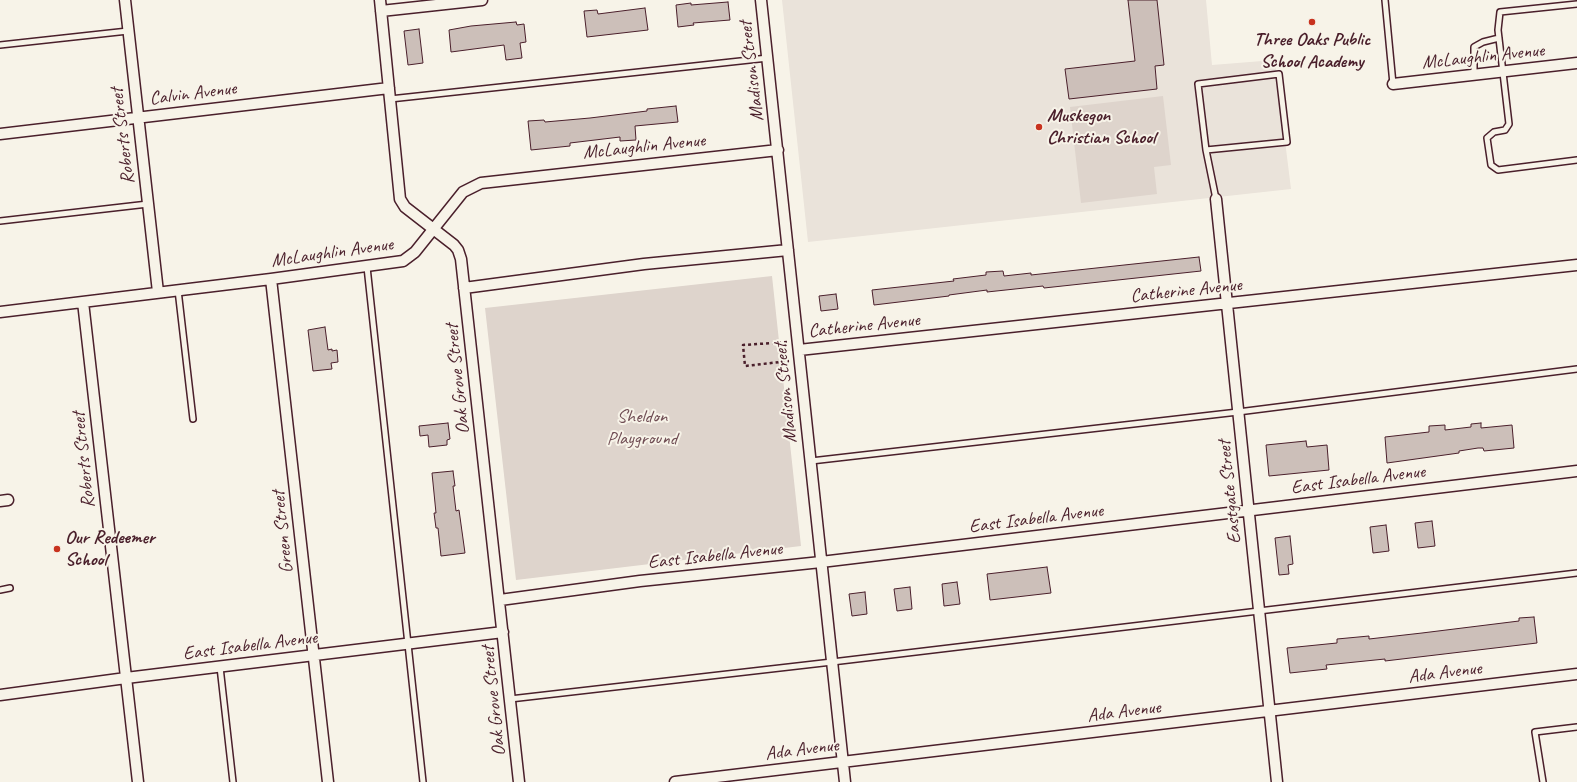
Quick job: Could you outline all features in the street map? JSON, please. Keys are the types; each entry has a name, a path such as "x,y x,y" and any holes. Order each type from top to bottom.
{"street":[{"name":"Roberts Street","path":"125,0 158,292"},
{"name":"Oak Grove Street","path":"380,0 400,200 405,207 454,245 461,258 520,782"},
{"path":"381,11 482,0"},
{"name":"Madison Street","path":"761,0 845,782"},
{"name":"McLaughlin Avenue","path":"1393,84 1577,63"},
{"name":"Calvin Avenue","path":"0,134 389,88"},
{"name":"McLaughlin Avenue","path":"0,312 367,267 403,261 415,252 464,192 481,183 778,150"},
{"name":"Eastgate Street","path":"1216,199 1277,782"},
{"path":"464,288 644,264 788,250"},
{"name":"Catherine Avenue","path":"800,355 1227,304 1577,265"},
{"name":"Green Street","path":"271,279 328,782"},
{"name":"Roberts Street","path":"83,302 138,782"},
{"name":"East Isabella Avenue","path":"500,600 640,581 822,562 1577,471"},
{"name":"East Isabella Avenue","path":"0,695 126,678 503,632"},
{"name":"Ada Avenue","path":"675,782 1577,674"}],"lane":[{"path":"1385,0 1393,84"},
{"path":"1546,0 1548,7"},
{"path":"1577,4 1500,12 1498,30 1508,124 1505,130 1494,132 1487,138 1490,165 1498,170 1577,160"},
{"path":"0,45 128,31"},
{"path":"1474,75 1474,47 1483,42 1499,38"},
{"path":"390,99 768,58"},
{"path":"1206,150 1287,142 1279,74 1198,84 1206,150 1216,199"},
{"path":"0,221 148,204"},
{"path":"367,267 423,782"},
{"path":"178,290 193,419"},
{"path":"811,461 1238,412 1577,369"},
{"path":"510,699 1259,612 1577,573"},
{"path":"0,590 10,588"},
{"path":"220,667 233,782"},
{"path":"1543,782 1535,732 1577,727"}],"path":[{"path":"789,342 743,345 745,366 800,355"}],"shaded area":[{"name":"Muskegon Christian School","path":"782,0 1206,0 1212,65 1275,60 1291,189 808,242"}],"green space":[{"path":"1163,96 1171,165 1154,167 1157,194 1081,203 1070,107"},
{"name":"Sheldon Playground","path":"772,276 801,546 516,580 485,308"}],"building":[{"name":"Muskegon Christian School","path":"1128,0 1157,0 1164,65 1155,66 1157,89 1069,99 1065,69 1135,61"},
{"path":"728,2 730,20 693,23 694,25 678,27 676,5"},
{"path":"645,8 648,30 587,37 584,11 597,10 598,14"},
{"path":"516,22 517,25 524,24 526,42 520,43 522,58 506,60 504,45 451,52 449,30 471,26"},
{"path":"419,29 423,63 408,65 404,31"},
{"path":"676,106 678,122 635,126 636,140 620,141 620,137 570,143 570,146 531,150 528,121 544,120 545,122 590,118"},
{"path":"1199,257 1201,271 1044,288 1043,286 987,292 987,290 874,305 872,290 954,281 953,279 986,275 986,272 1003,271 1004,276 1031,273 1031,275"},
{"path":"836,294 838,309 821,311 819,296"},
{"path":"325,327 328,350 337,350 338,362 331,363 332,369 313,371 308,330"},
{"path":"448,423 450,439 447,440 447,445 429,447 428,435 420,436 419,426"},
{"path":"1481,423 1481,428 1512,425 1514,448 1484,451 1483,448 1478,448 1459,451 1459,453 1387,463 1385,437 1429,432 1429,426 1445,425 1445,430 1471,427 1471,424"},
{"path":"1306,441 1307,447 1327,445 1329,470 1269,476 1266,445"},
{"path":"453,471 456,511 459,510 465,553 441,556 438,528 436,528 434,513 436,513 432,473"},
{"path":"1432,521 1435,546 1418,548 1415,523"},
{"path":"1386,525 1389,551 1373,553 1370,527"},
{"path":"1290,536 1293,564 1288,565 1289,574 1279,575 1275,538"},
{"path":"1047,567 1051,593 990,600 987,574"},
{"path":"957,582 960,604 944,606 942,584"},
{"path":"910,587 912,609 897,611 894,589"},
{"path":"865,592 867,614 852,616 849,594"},
{"path":"1534,617 1537,643 1385,661 1385,659 1326,665 1327,669 1290,673 1287,648 1337,643 1337,639 1369,636 1369,639 1519,621 1519,618"}],"place":[{"name":"Three Oaks Public School Academy","path":"1312,22"},
{"name":"Muskegon Christian School","path":"1039,127"},
{"name":"Our Redeemer School","path":"57,549"}]}
